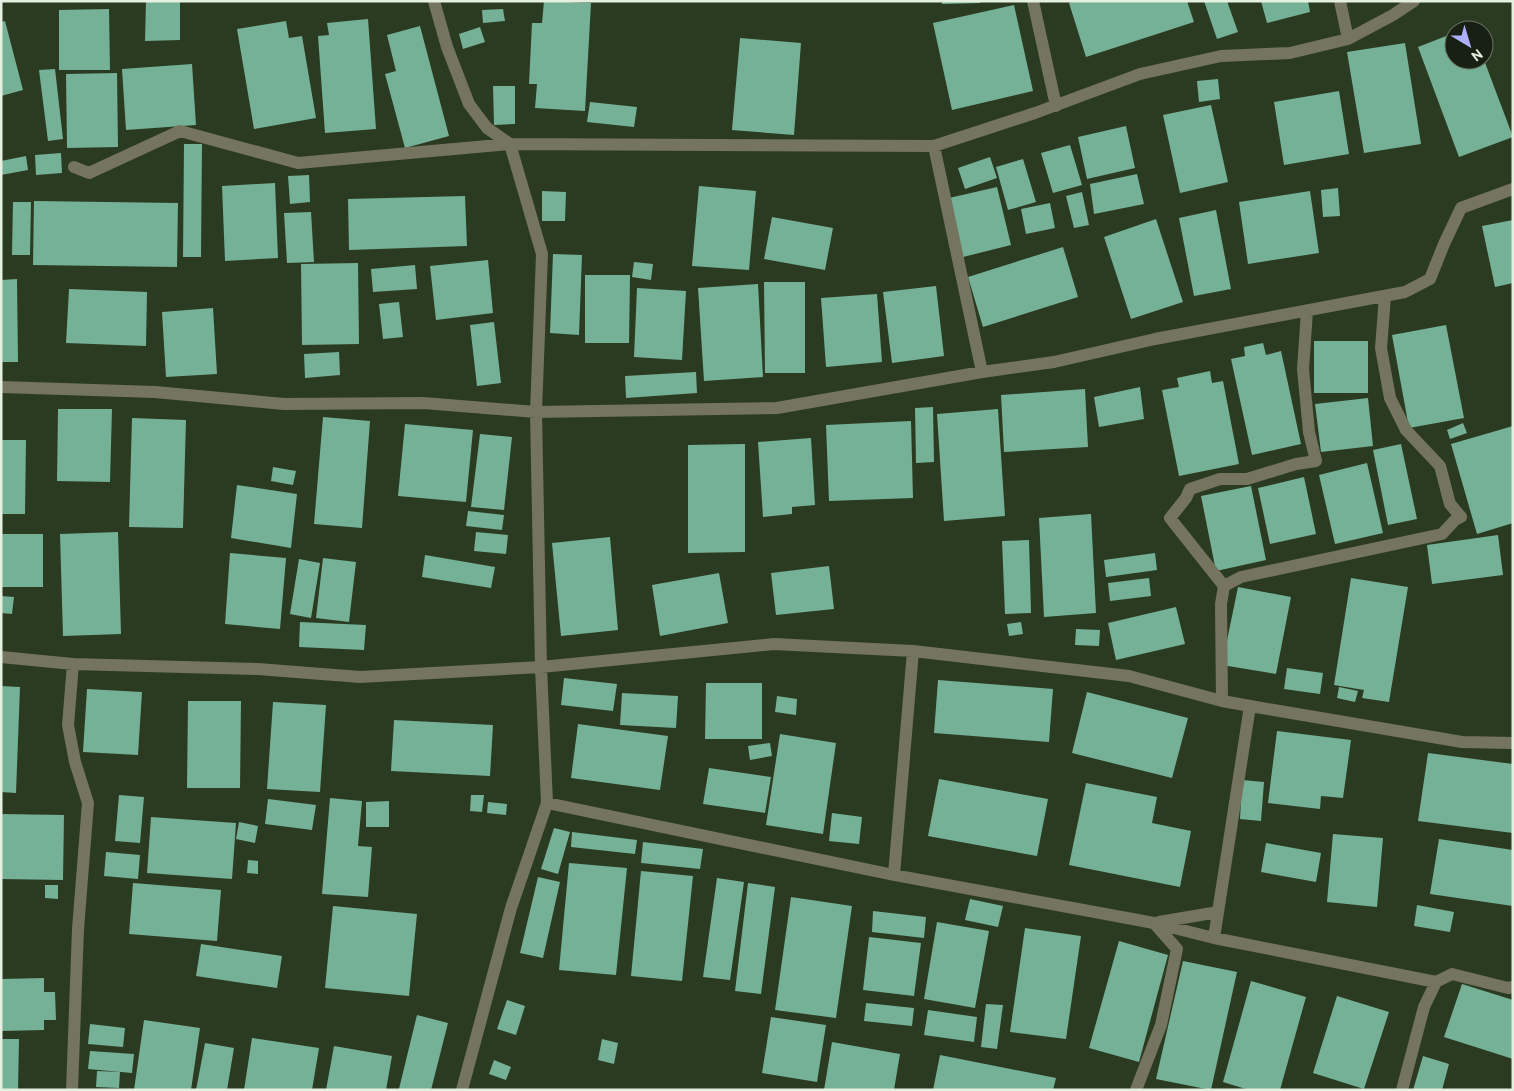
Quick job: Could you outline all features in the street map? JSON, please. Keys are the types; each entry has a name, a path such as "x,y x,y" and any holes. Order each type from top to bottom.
{"street":[{"path":"434,1 447,47 469,104 487,128 510,144 542,254 536,412 541,667 548,803 511,908 462,1090"},
{"path":"1033,1 1056,106"},
{"path":"1340,1 1348,40"},
{"path":"74,166 89,173 180,131 298,163 510,144 934,146 1056,106 1140,74 1221,56 1290,53 1348,40 1414,1"},
{"path":"934,146 982,372"},
{"path":"1,386 155,392 284,404 424,403 536,412 777,408 982,372 1054,362 1156,339 1405,292 1430,279 1444,244 1462,208 1513,190"},
{"path":"1224,586 1241,577 1442,534 1455,520 1461,518 1450,504 1440,466 1406,430 1390,398 1381,348 1384,296"},
{"path":"1222,701 1221,604 1224,586 1170,518 1186,498 1190,489 1220,479 1247,479 1296,464 1316,461 1309,432 1303,369 1307,311"},
{"path":"1,658 73,664 258,669 360,677 541,667 774,644 913,651 1129,676 1222,701 1250,706 1462,742 1513,743"},
{"path":"894,874 913,651"},
{"path":"72,1090 78,929 88,803 75,762 68,725 73,664"},
{"path":"1214,938 1250,706"},
{"path":"548,803 894,874 1154,923 1214,938 1436,982 1452,974 1508,988 1513,987"},
{"path":"1154,923 1218,912"},
{"path":"1136,1090 1161,1025 1177,949 1154,923"},
{"path":"1402,1090 1424,1007 1436,982"}],"building":[{"path":"146,1 180,1 180,40 145,41"},
{"path":"544,1 591,3 585,111 535,108 537,84 529,84 532,23 542,23"},
{"path":"942,1 980,1 980,3 942,4"},
{"path":"1074,1 1187,1 1194,22 1086,57 1069,3"},
{"path":"1204,1 1227,1 1238,32 1217,39"},
{"path":"1261,1 1308,1 1310,12 1267,23"},
{"path":"1014,5 1033,91 952,110 933,23"},
{"path":"109,9 110,70 59,70 59,10"},
{"path":"503,9 505,21 483,23 482,10"},
{"path":"368,19 376,129 325,133 318,36 329,35 327,23"},
{"path":"5,21 23,90 1,96 1,22"},
{"path":"286,21 289,38 302,36 316,118 254,129 237,29"},
{"path":"420,26 449,136 405,148 385,74 396,71 387,35"},
{"path":"480,27 485,42 463,49 459,34"},
{"path":"1444,37 1444,70 1488,70 1513,137 1459,157 1418,47"},
{"path":"740,38 801,43 794,135 732,130"},
{"path":"1405,43 1421,144 1364,153 1347,52"},
{"path":"192,64 196,125 126,130 122,69"},
{"path":"55,69 63,139 48,141 39,70"},
{"path":"117,73 118,147 67,148 66,74"},
{"path":"1218,79 1220,99 1199,102 1197,81"},
{"path":"493,86 515,86 515,124 494,125"},
{"path":"1339,91 1349,154 1284,165 1274,102"},
{"path":"590,102 637,107 634,127 587,122"},
{"path":"1211,105 1228,182 1180,193 1163,115"},
{"path":"1126,126 1135,168 1087,179 1078,137"},
{"path":"184,144 202,144 201,257 183,257"},
{"path":"1070,145 1082,185 1053,193 1041,153"},
{"path":"61,153 62,173 36,175 35,155"},
{"path":"26,156 28,170 1,175 1,161"},
{"path":"990,157 997,178 965,189 958,168"},
{"path":"1023,159 1036,202 1008,210 996,167"},
{"path":"1137,174 1144,204 1094,214 1090,184"},
{"path":"309,175 310,202 290,204 288,176"},
{"path":"275,183 278,258 225,261 222,186"},
{"path":"699,186 756,191 749,270 692,266"},
{"path":"997,187 1011,245 963,257 949,198"},
{"path":"1338,188 1340,216 1323,217 1321,190"},
{"path":"542,191 566,192 565,221 542,221"},
{"path":"1310,191 1319,253 1248,264 1239,202"},
{"path":"1082,192 1089,225 1074,228 1066,196"},
{"path":"465,196 467,246 349,250 348,199"},
{"path":"34,201 178,203 177,267 33,265"},
{"path":"13,202 31,202 30,255 12,255"},
{"path":"1050,203 1055,228 1026,234 1021,209"},
{"path":"1216,210 1231,289 1194,296 1179,218"},
{"path":"311,212 314,262 287,263 284,213"},
{"path":"772,217 833,228 825,270 764,259"},
{"path":"1156,219 1183,302 1131,319 1104,237"},
{"path":"1513,220 1513,283 1495,287 1482,226"},
{"path":"1063,247 1078,297 983,327 968,277"},
{"path":"553,254 582,255 579,335 550,333"},
{"path":"488,260 493,313 436,320 430,266"},
{"path":"634,262 653,264 651,280 632,277"},
{"path":"358,263 359,344 302,345 301,264"},
{"path":"415,265 417,289 373,292 371,269"},
{"path":"585,275 630,275 629,343 585,343"},
{"path":"17,279 18,362 1,362 1,280"},
{"path":"764,282 805,282 805,373 765,373"},
{"path":"758,284 763,377 704,381 698,288"},
{"path":"936,286 944,356 892,363 883,292"},
{"path":"637,288 686,291 682,360 634,357"},
{"path":"69,289 147,292 146,346 66,343"},
{"path":"877,294 882,362 826,367 821,298"},
{"path":"399,302 403,337 383,339 379,304"},
{"path":"213,308 217,374 166,377 162,312"},
{"path":"494,322 501,383 477,386 470,325"},
{"path":"1446,325 1464,418 1409,428 1392,335"},
{"path":"1314,341 1368,341 1368,393 1314,393"},
{"path":"1263,343 1266,355 1281,351 1301,444 1252,455 1231,359 1245,356 1244,347"},
{"path":"339,352 340,375 305,378 304,354"},
{"path":"1210,371 1212,383 1223,381 1239,464 1179,476 1162,390 1179,387 1177,378"},
{"path":"696,372 697,393 626,398 625,376"},
{"path":"1140,387 1144,419 1099,427 1094,397"},
{"path":"1085,389 1088,447 1004,452 1001,395"},
{"path":"1368,398 1373,446 1321,452 1315,404"},
{"path":"933,407 934,462 916,463 915,408"},
{"path":"58,409 112,409 110,482 57,481"},
{"path":"998,409 1005,516 944,521 937,414"},
{"path":"323,417 370,421 362,528 314,524"},
{"path":"132,418 186,420 183,528 129,527"},
{"path":"911,421 913,498 829,501 826,425"},
{"path":"1463,423 1467,433 1450,439 1447,430"},
{"path":"405,424 473,430 466,502 398,496"},
{"path":"1513,426 1513,523 1477,534 1451,444"},
{"path":"480,434 512,437 504,510 471,507"},
{"path":"811,438 815,505 792,507 792,514 763,517 758,442"},
{"path":"1,440 26,440 25,514 1,514"},
{"path":"745,444 745,552 688,553 688,445"},
{"path":"1401,444 1417,519 1388,525 1373,450"},
{"path":"1367,463 1383,533 1335,544 1319,475"},
{"path":"273,467 296,471 293,485 271,481"},
{"path":"1304,477 1316,534 1270,544 1258,488"},
{"path":"237,485 297,494 291,548 231,538"},
{"path":"1251,486 1266,560 1216,571 1201,496"},
{"path":"468,511 504,515 502,530 466,526"},
{"path":"1091,514 1096,613 1044,617 1039,518"},
{"path":"118,532 121,634 63,636 60,534"},
{"path":"476,532 508,535 506,554 474,551"},
{"path":"1,534 43,534 43,587 1,587"},
{"path":"1498,535 1503,575 1432,584 1427,545"},
{"path":"610,537 618,630 561,636 552,543"},
{"path":"1029,540 1031,613 1005,614 1002,541"},
{"path":"230,553 286,558 280,629 225,624"},
{"path":"1155,553 1157,570 1106,577 1104,560"},
{"path":"425,555 495,567 491,588 422,577"},
{"path":"323,558 356,562 349,622 316,618"},
{"path":"299,559 320,563 311,618 290,614"},
{"path":"829,566 834,609 776,615 771,573"},
{"path":"719,573 728,623 660,636 652,585"},
{"path":"1149,578 1151,596 1110,601 1108,583"},
{"path":"1351,578 1408,587 1389,702 1362,698 1364,690 1334,685"},
{"path":"1238,587 1291,597 1276,674 1222,665"},
{"path":"1,596 14,597 12,614 1,613"},
{"path":"1176,607 1185,644 1116,660 1108,623"},
{"path":"300,622 366,625 364,650 299,647"},
{"path":"1021,622 1023,634 1009,636 1007,624"},
{"path":"1076,629 1100,630 1099,646 1075,645"},
{"path":"1287,668 1323,673 1320,694 1284,689"},
{"path":"564,678 617,684 613,711 561,705"},
{"path":"938,680 1053,689 1049,742 934,733"},
{"path":"706,683 762,683 762,739 705,739"},
{"path":"1,686 20,687 16,793 1,792"},
{"path":"1339,687 1358,691 1355,702 1337,698"},
{"path":"87,689 142,692 138,755 83,752"},
{"path":"1087,692 1188,718 1172,778 1072,753"},
{"path":"622,693 678,696 676,728 620,725"},
{"path":"777,696 797,699 796,715 775,712"},
{"path":"188,701 241,701 240,788 187,788"},
{"path":"273,702 326,705 320,792 267,789"},
{"path":"394,720 493,725 490,776 391,771"},
{"path":"578,724 668,736 660,790 571,778"},
{"path":"1277,731 1351,740 1343,798 1321,796 1320,809 1268,803"},
{"path":"780,734 836,743 823,834 766,825"},
{"path":"770,743 772,756 750,760 748,746"},
{"path":"1428,753 1513,764 1513,833 1418,821"},
{"path":"709,768 771,777 765,813 703,804"},
{"path":"939,779 1048,799 1037,856 928,836"},
{"path":"1242,780 1264,782 1261,821 1240,819"},
{"path":"1086,783 1157,797 1152,823 1191,831 1180,887 1069,865"},
{"path":"119,795 144,797 140,843 115,841"},
{"path":"471,795 484,795 482,812 470,811"},
{"path":"330,798 362,801 358,846 372,847 368,897 322,894"},
{"path":"268,799 316,805 312,830 265,824"},
{"path":"389,801 389,827 366,827 366,802"},
{"path":"488,802 507,804 506,815 487,813"},
{"path":"832,813 862,817 859,844 829,841"},
{"path":"1,814 64,815 63,880 1,879"},
{"path":"151,817 236,823 232,879 147,873"},
{"path":"239,822 258,826 255,843 236,839"},
{"path":"554,828 570,832 558,874 541,869"},
{"path":"572,832 637,840 635,854 571,847"},
{"path":"1333,834 1383,838 1377,907 1327,902"},
{"path":"1439,839 1513,850 1513,906 1430,894"},
{"path":"643,842 703,849 700,869 641,863"},
{"path":"1266,843 1321,853 1316,882 1261,872"},
{"path":"106,852 140,855 138,879 104,876"},
{"path":"248,860 258,861 258,874 247,873"},
{"path":"569,863 627,868 616,975 559,970"},
{"path":"641,871 693,876 682,981 631,976"},
{"path":"538,877 560,882 543,958 520,953"},
{"path":"717,878 744,882 730,980 703,977"},
{"path":"133,883 221,890 217,941 129,934"},
{"path":"748,883 775,887 761,994 735,991"},
{"path":"45,885 58,885 58,899 45,898"},
{"path":"791,897 852,906 836,1018 775,1010"},
{"path":"970,899 1003,906 998,927 965,920"},
{"path":"1417,905 1454,912 1450,932 1414,926"},
{"path":"333,906 417,914 409,996 325,988"},
{"path":"873,911 926,917 924,938 872,932"},
{"path":"937,922 989,931 975,1008 924,999"},
{"path":"1025,928 1081,936 1066,1039 1010,1032"},
{"path":"869,937 921,943 914,996 863,990"},
{"path":"1119,941 1168,955 1139,1062 1089,1048"},
{"path":"201,944 282,956 277,988 196,976"},
{"path":"1183,961 1237,972 1211,1090 1156,1079"},
{"path":"44,978 44,992 55,992 56,1020 44,1020 44,1030 1,1031 1,979"},
{"path":"1251,981 1306,997 1280,1090 1249,1090 1223,1082"},
{"path":"1462,984 1513,1000 1513,1059 1444,1037"},
{"path":"1337,996 1389,1012 1364,1089 1313,1073"},
{"path":"507,1000 525,1006 516,1035 497,1029"},
{"path":"866,1003 914,1008 912,1026 864,1021"},
{"path":"986,1004 1003,1005 997,1049 981,1047"},
{"path":"928,1010 977,1017 974,1042 924,1035"},
{"path":"417,1015 448,1023 431,1090 401,1090 399,1089"},
{"path":"771,1017 826,1025 817,1082 762,1073"},
{"path":"144,1020 200,1028 191,1090 134,1090"},
{"path":"90,1024 125,1028 123,1047 88,1044"},
{"path":"252,1038 319,1048 312,1090 244,1090"},
{"path":"1,1039 19,1039 18,1090 1,1090"},
{"path":"602,1039 618,1043 614,1064 598,1060"},
{"path":"832,1042 900,1054 894,1090 824,1090"},
{"path":"205,1043 234,1048 227,1090 196,1090"},
{"path":"334,1046 392,1056 386,1090 326,1090"},
{"path":"90,1051 134,1054 132,1073 88,1069"},
{"path":"940,1055 1056,1078 1053,1090 933,1090"},
{"path":"1423,1056 1449,1064 1442,1090 1413,1090"},
{"path":"494,1060 511,1067 506,1080 489,1074"},
{"path":"97,1071 120,1072 119,1088 96,1087"}]}
